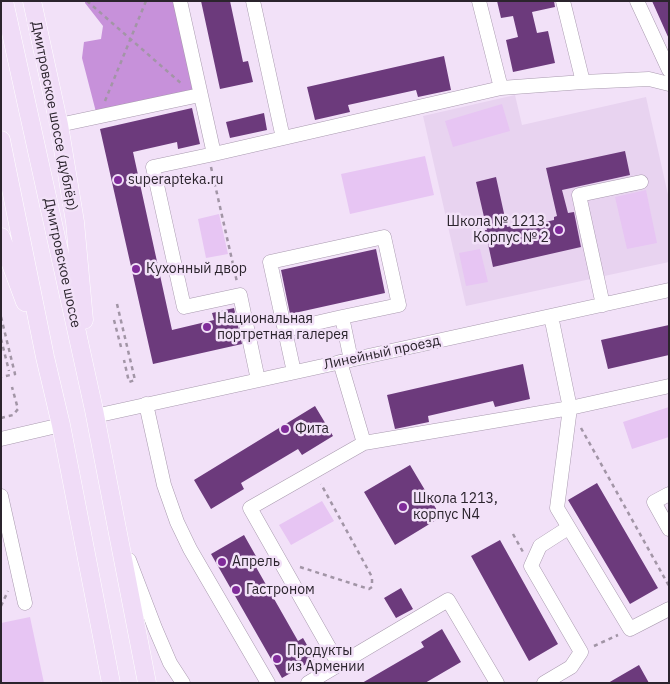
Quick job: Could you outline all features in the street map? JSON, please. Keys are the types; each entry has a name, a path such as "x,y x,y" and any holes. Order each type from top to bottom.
{"main road":[{"name":"Дмитровское шоссе","path":"4,1 94,413 147,683"},
{"name":"Дмитровское шоссе (дублёр)","path":"32,1 59,126 75,222 94,413"},
{"path":"1,140 61,425 111,683"},
{"path":"1,237 46,357"}],"street":[{"path":"180,1 211,155"},
{"path":"253,1 283,138"},
{"path":"479,1 501,88"},
{"path":"562,1 583,82"},
{"path":"637,1 669,70"},
{"path":"258,380 240,295 184,307 153,167 501,88 583,82 650,80 669,84"},
{"path":"59,126 198,95"},
{"path":"602,305 578,195 640,182"},
{"path":"285,330 399,305 384,237 270,262 294,372"},
{"name":"Линейный проезд","path":"94,413 146,404 669,290"},
{"path":"551,316 570,408 557,508 630,630 669,609"},
{"path":"342,318 345,361 364,444"},
{"path":"339,665 250,508 364,444 570,408 669,386"},
{"path":"146,404 164,485 177,522 190,549 268,683"},
{"path":"1,439 61,425"},
{"path":"669,494 654,502 669,529"},
{"path":"1,496 25,603"},
{"path":"116,526 155,628 170,663 183,683"},
{"path":"544,683 571,667 581,652 531,566 540,546 568,528"},
{"path":"308,683 448,600 497,683"}],"path":[{"path":"87,1 198,95"},
{"path":"98,117 146,1"},
{"path":"211,155 240,295"},
{"path":"117,304 135,380 129,382 124,360"},
{"path":"1,317 15,374 1,377"},
{"path":"114,320 120,347"},
{"path":"1,339 9,371"},
{"path":"1,418 13,415 18,409 12,387"},
{"path":"570,408 669,586"},
{"path":"280,561 369,589 372,587 372,577 314,472"},
{"path":"581,652 630,630"}],"shaded area":[{"path":"85,1 173,1 196,90 96,112 82,58 84,42 101,39 103,26"},
{"name":"Школа № 1213. Корпус № 2","path":"515,95 522,125 646,97 669,199 669,262 466,306 423,116"},
{"path":"502,104 510,131 453,147 445,121"},
{"path":"425,156 434,195 350,214 341,174"},
{"path":"646,190 657,243 627,249 615,197"},
{"path":"219,214 228,254 206,258 198,219"},
{"path":"480,249 488,282 466,286 459,253"},
{"path":"669,407 669,437 632,449 623,422"},
{"path":"322,501 334,521 291,545 279,525"},
{"path":"30,617 44,683 1,683 1,623"}],"building":[{"path":"201,1 230,1 243,62 248,61 253,82 220,89"},
{"path":"497,1 554,1 555,7 532,12 537,33 548,31 555,63 513,72 506,40 518,37 513,16 501,18"},
{"path":"652,1 669,1 669,39"},
{"path":"444,56 451,90 418,97 416,90 348,105 350,112 315,120 307,87"},
{"path":"192,108 200,144 178,149 177,142 133,152 172,330 214,320 212,313 234,308 242,344 153,364 100,129"},
{"path":"264,113 267,130 230,138 226,122"},
{"path":"625,151 630,175 562,190 568,213 574,212 581,247 493,267 476,182 496,177 507,227 512,226 513,229 554,220 554,217 557,216 546,168"},
{"path":"376,249 385,293 290,314 281,270"},
{"path":"669,325 669,355 608,369 601,340"},
{"path":"523,364 530,399 495,407 493,401 428,416 429,422 395,429 387,395"},
{"path":"315,406 333,436 302,455 298,449 241,483 244,489 211,509 194,480"},
{"path":"410,465 441,517 395,545 364,492"},
{"path":"597,483 658,588 630,604 568,500"},
{"path":"244,535 257,558 252,560 298,641 303,638 315,659 282,678 211,554"},
{"path":"500,540 558,644 529,661 471,556"},
{"path":"401,588 413,609 396,618 384,598"},
{"path":"442,629 461,662 425,683 362,683 424,647 421,642"},
{"path":"639,665 649,683 608,683"}],"place":[{"name":"superapteka.ru","path":"118,180"},
{"name":"Школа № 1213. Корпус № 2","path":"559,230"},
{"name":"Кухонный двор","path":"136,269"},
{"name":"Национальная портретная галерея","path":"207,327"},
{"name":"Фита","path":"285,429"},
{"name":"Школа 1213, корпус N4","path":"403,507"},
{"name":"Апрель","path":"222,562"},
{"name":"Гастроном","path":"236,590"},
{"name":"Продукты из Армении","path":"277,659"}]}
